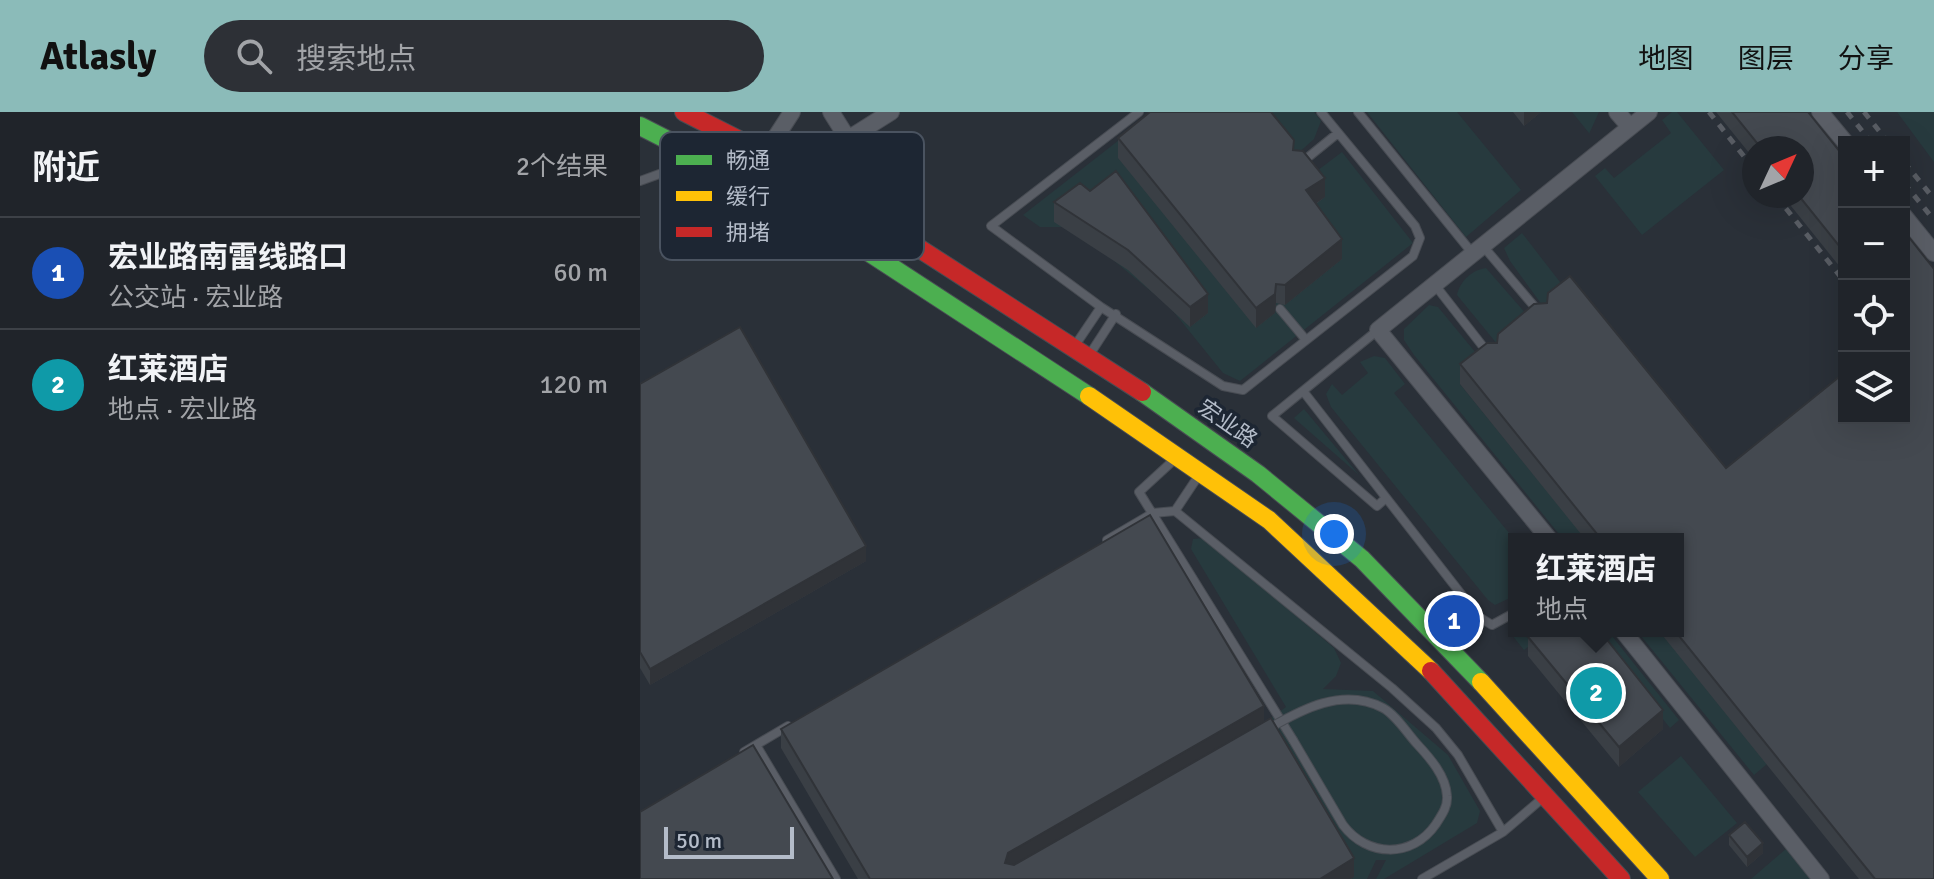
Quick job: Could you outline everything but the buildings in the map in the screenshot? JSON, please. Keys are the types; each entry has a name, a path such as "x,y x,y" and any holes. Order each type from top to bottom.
{"street":[{"name":"宏业路","path":"684,112 724,132"},
{"path":"779,132 792,112"},
{"path":"831,112 844,132"},
{"path":"859,132 891,112"},
{"path":"1617,112 1630,127"},
{"path":"1544,533 1378,330 1649,112"},
{"path":"1820,112 1840,136"},
{"path":"640,126 660,136"},
{"path":"1910,223 1934,253"},
{"name":"宏业路","path":"924,251 1081,352 1258,474 1362,559 1432,628 1660,879"},
{"path":"881,260 1179,455 1269,520 1415,653 1621,879"},
{"path":"1628,637 1821,879"}],"lane":[{"path":"1139,112 991,226 1101,307 1223,386 1243,390 1413,256 1420,238 1415,226 1321,112"},
{"path":"1358,112 1478,250 1543,317"},
{"path":"1298,165 1338,133"},
{"path":"640,181 660,174"},
{"path":"1434,284 1492,358"},
{"path":"1081,352 1101,307"},
{"path":"1280,309 1306,340"},
{"path":"1081,352 1116,314"},
{"path":"1378,330 1272,416 1377,506 1386,498"},
{"path":"1303,391 1479,617 1492,625 1508,616"},
{"path":"1179,455 1139,492 1153,513 1293,740 1343,825 1353,838 1369,848 1403,849 1431,832 1444,813 1447,796 1435,763 1385,709 1364,701 1319,702 1255,736"},
{"path":"1175,511 1202,472"},
{"path":"1098,545 1153,513 1175,511 1392,688 1436,728 1458,755 1503,832"},
{"path":"730,760 797,721"},
{"path":"756,745 836,879"},
{"path":"1422,879 1503,832 1546,796"}],"green space":[{"path":"1155,112 1314,112 1321,121 1314,139 1285,165 1301,183 1342,152 1413,243 1240,381 1223,373 1169,306 1073,227 1040,227 1023,215"},
{"path":"1367,112 1457,112 1521,190 1466,237"},
{"path":"1572,112 1599,112 1589,134 1589,133"},
{"path":"1677,112 1724,170 1642,235 1595,176 1605,168 1614,178 1671,133 1662,120"},
{"path":"1897,112 1934,112 1934,162"},
{"path":"1522,233 1570,295 1548,313 1504,248"},
{"path":"1486,268 1535,324 1502,350 1457,295 1467,277"},
{"path":"1429,305 1438,307 1485,364 1460,384 1581,533 1558,533 1414,355 1404,340 1404,329"},
{"path":"1374,356 1385,358 1405,384 1394,393 1509,533 1508,599 1495,605 1488,600 1331,407 1326,394 1332,384 1342,395 1368,373 1360,362"},
{"path":"1304,409 1359,475 1294,418"},
{"path":"1204,538 1334,648 1341,663 1336,676 1323,689 1373,691 1448,755 1480,811 1477,823 1384,879 1376,879 1386,860 1376,860 1367,879 1351,879 1263,724 1286,707 1191,549 1193,539"},
{"path":"1514,637 1541,637 1524,650"},
{"path":"1598,637 1613,637 1679,720 1670,728"},
{"path":"1642,637 1665,637 1767,764 1754,775"},
{"path":"1681,756 1737,823 1695,857 1638,792"},
{"path":"1787,848 1811,879 1751,879"}],"railway":[{"path":"1709,112 1742,154"},
{"path":"1847,112 1866,136"},
{"path":"1864,112 1883,136"},
{"path":"1910,169 1934,199"},
{"path":"1910,190 1934,220"},
{"path":"1786,208 1843,280"}],"traffic: fast":[{"path":"640,126 660,136"},
{"path":"881,260 1089,396"},
{"path":"1142,392 1258,474 1362,559 1481,682"}],"traffic: slow":[{"path":"1089,396 1269,520 1431,671"},
{"path":"1481,682 1660,879"}],"traffic: jam":[{"path":"684,112 723,132"},
{"path":"924,251 1142,392"},
{"path":"1431,671 1621,879"}],"place":[{"name":"宏业路南雷线路口","path":"1454,621"},
{"name":"红莱酒店","path":"1596,693"}]}
